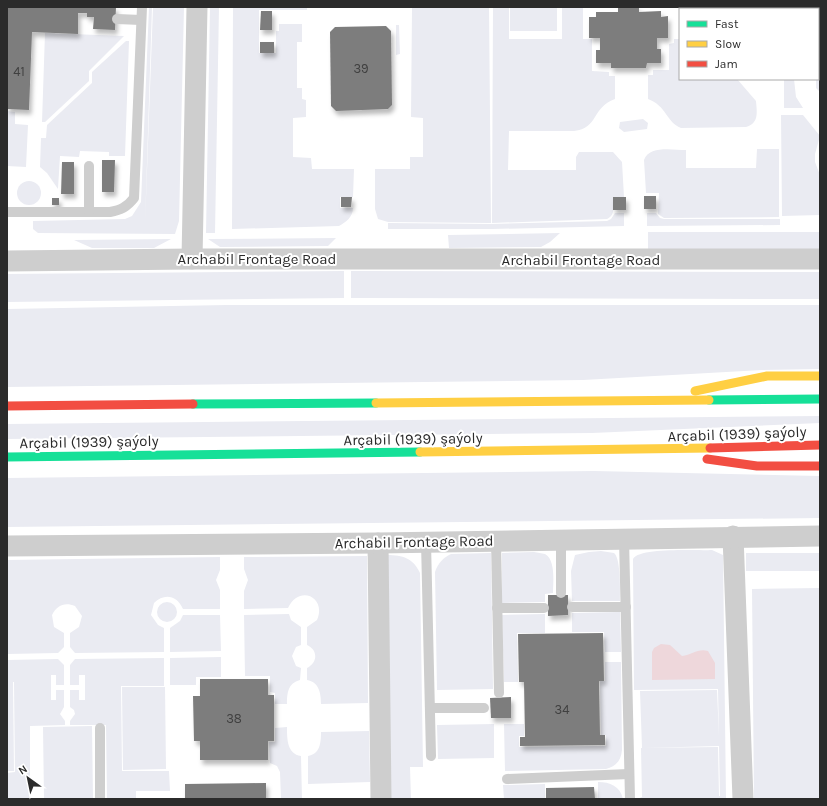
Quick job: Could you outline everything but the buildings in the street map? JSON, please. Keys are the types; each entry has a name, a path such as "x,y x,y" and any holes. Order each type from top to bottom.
{"main road":[{"path":"638,402 767,376 820,376"},
{"path":"7,406 638,402 820,399"},
{"name":"Arçabil (1939) şaýoly","path":"7,457 647,450 820,446"},
{"path":"647,450 757,466 820,466"}],"street":[{"path":"192,259 196,7"},
{"name":"Archabil Frontage Road","path":"7,261 192,259 820,259"},
{"path":"733,536 743,799"},
{"name":"Archabil Frontage Road","path":"7,546 378,543 733,536 820,536"},
{"path":"378,543 381,799"}],"lane":[{"path":"7,212 89,212 120,210 128,206 134,198 142,7"},
{"path":"117,19 141,20"},
{"path":"89,166 89,212"},
{"path":"624,538 630,799"},
{"path":"561,540 561,593"},
{"path":"496,541 499,693"},
{"path":"426,542 431,756"},
{"path":"572,608 626,607"},
{"path":"497,608 544,608"},
{"path":"430,708 484,708"},
{"path":"100,728 100,799"},
{"path":"507,779 629,774"}],"shaded area":[{"path":"149,7 152,7 145,225 153,7 184,7 179,221 175,234 38,233 33,229 33,221 125,219 132,216 141,202"},
{"path":"210,7 219,7 215,233 206,233"},
{"path":"233,7 307,7 307,10 259,10 259,53 276,53 276,31 279,31 279,24 302,24 302,42 297,42 297,88 302,88 302,99 306,100 306,117 293,118 293,157 311,158 312,169 354,169 353,197 340,197 340,208 353,208 353,211 349,219 339,226 232,229"},
{"path":"489,7 491,223 388,222 378,219 375,209 375,169 410,169 410,157 423,157 423,118 411,117 412,8"},
{"path":"493,7 509,7 509,39 562,39 562,7 583,7 583,39 592,39 592,71 609,72 609,76 615,76 615,99 602,107 592,122 582,129 574,131 509,131 508,170 576,170 576,157 579,152 613,152 622,162 624,197 613,197 613,212 607,219 492,223"},
{"path":"510,7 557,7 557,31 510,31"},
{"path":"684,7 756,7 756,8"},
{"path":"396,25 399,25 400,54 396,55"},
{"path":"820,26 820,92 816,88 816,80 819,80"},
{"path":"45,33 124,36 89,71 89,81 45,122 42,122"},
{"path":"674,39 679,39 679,80 738,80 756,101 757,110 753,123 746,127 681,128 672,122 659,106 648,99 648,75 653,75 653,70 669,70 669,44 674,43"},
{"path":"126,41 129,41 125,156 109,156 109,152 80,151 79,157 60,156 58,189 47,173 40,167 41,138 46,138 47,125 92,83 92,72"},
{"path":"784,80 794,80 796,97 803,108 784,108"},
{"path":"7,111 15,112 15,124 28,125 26,167 7,166"},
{"path":"781,115 803,115 820,136 815,154 815,162 820,175 820,215 782,216"},
{"path":"643,119 648,123 647,129 624,132 619,128 620,122"},
{"path":"757,149 779,149 779,217 664,218 658,214 659,193 646,193 644,160 647,155 656,150 686,150 686,168 756,168"},
{"path":"29,181 37,185 41,193 37,201 29,205 21,201 17,193 21,185"},
{"path":"615,213 624,213 624,226 492,229 388,229 388,223 491,224 607,221 611,219"},
{"path":"647,213 656,213 660,218 664,219 780,219 780,225 647,226"},
{"path":"648,232 820,232 820,249 648,249"},
{"path":"560,233 550,242 541,247 449,248 448,235"},
{"path":"336,238 328,246 220,247 208,239"},
{"path":"171,239 154,248 92,248 74,240"},
{"path":"344,271 344,298 7,302 7,274"},
{"path":"351,271 820,272 820,299 351,298"},
{"path":"227,305 820,305 820,369 762,370 583,380 7,387 7,309"},
{"path":"820,416 820,423 592,433 7,439 7,424"},
{"path":"594,471 820,476 820,518 7,527 7,478"},
{"path":"712,550 723,555 726,799 637,799 642,797 640,691 717,690 719,737 718,689 634,690 633,559 638,555 657,551","holes":["719,746 720,796 670,797 719,796 718,747 643,748"]},
{"path":"601,551 614,553 618,561 620,576 620,601 572,601 571,571 575,555"},
{"path":"534,552 545,554 551,561 553,572 553,593 545,594 545,602 502,603 502,553"},
{"path":"491,553 493,689 437,690 436,569 441,561 451,554"},
{"path":"746,553 820,553 820,571 746,571"},
{"path":"387,555 407,558 414,564 420,573 423,767 410,767 411,799 391,799"},
{"path":"367,556 368,703 321,704 317,686 311,681 307,680 307,668 313,663 315,653 311,647 307,645 307,627 317,620 319,612 318,605 310,596 305,595 293,601 288,608 244,609 244,591 248,580 244,569 244,557"},
{"path":"220,557 220,570 216,580 220,590 220,609 183,609 174,598 170,597 162,598 154,603 151,615 158,625 164,628 164,652 75,653 70,647 70,633 79,627 82,616 75,606 65,604 56,609 52,615 54,627 64,633 64,647 58,653 7,654 7,560"},
{"path":"820,588 820,799 754,799 752,589"},
{"path":"167,602 174,605 177,612 174,619 167,622 160,619 157,612 160,605"},
{"path":"620,612 621,652 605,652 604,632 572,632 572,613"},
{"path":"289,614 291,620 301,627 301,645 296,647 292,656 296,666 301,668 300,680 293,683 289,689 287,704 275,704 275,693 270,692 270,676 245,676 244,615"},
{"path":"545,614 545,633 517,633 518,682 504,682 502,615"},
{"path":"183,615 220,615 221,651 170,652 170,628 180,621"},
{"path":"661,644 670,645 682,656 701,650 708,651 715,663 715,679 652,680 652,652 654,648"},
{"path":"221,657 221,677 196,677 196,685 170,685 170,658"},
{"path":"164,658 164,686 121,686 122,771 169,771 170,791 136,791 136,799 107,799 106,725 70,725 70,721 75,714 74,710 70,707 70,690 79,690 79,700 85,700 85,675 79,675 79,685 70,685 70,665 75,659"},
{"path":"58,659 64,665 64,685 56,685 56,675 51,675 51,700 56,700 56,690 64,690 64,707 60,714 65,721 65,725 30,726 30,799 7,799 7,773 15,772 14,682 7,682 7,660"},
{"path":"605,662 621,662 622,750 617,762 613,766 606,769 505,771 504,724 524,724 524,736 519,736 519,747 606,746 606,735 601,735 600,681 605,681"},
{"path":"7,682 13,682 14,771 7,771"},
{"path":"122,687 165,687 166,769 123,770"},
{"path":"494,724 494,758 438,759 437,725"},
{"path":"92,726 93,799 44,799 43,727"},
{"path":"287,727 290,749 296,755 301,756 302,799 281,799 280,772 277,766 270,763 269,742 275,742 275,728"},
{"path":"369,731 370,782 308,784 308,756 315,753 319,747 321,732"},
{"path":"598,782 607,783 617,788 623,799 598,799"},
{"path":"545,784 545,799 504,799 503,785"}],"traffic: fast":[{"path":"709,400 820,399"},
{"path":"193,404 376,403"},
{"path":"7,457 420,452"}],"traffic: slow":[{"path":"695,391 767,376 820,376"},
{"path":"376,403 709,400"},
{"path":"420,452 710,448"}],"traffic: jam":[{"path":"7,406 193,404"},
{"path":"710,448 820,445"},
{"path":"707,459 757,466 820,466"}]}
